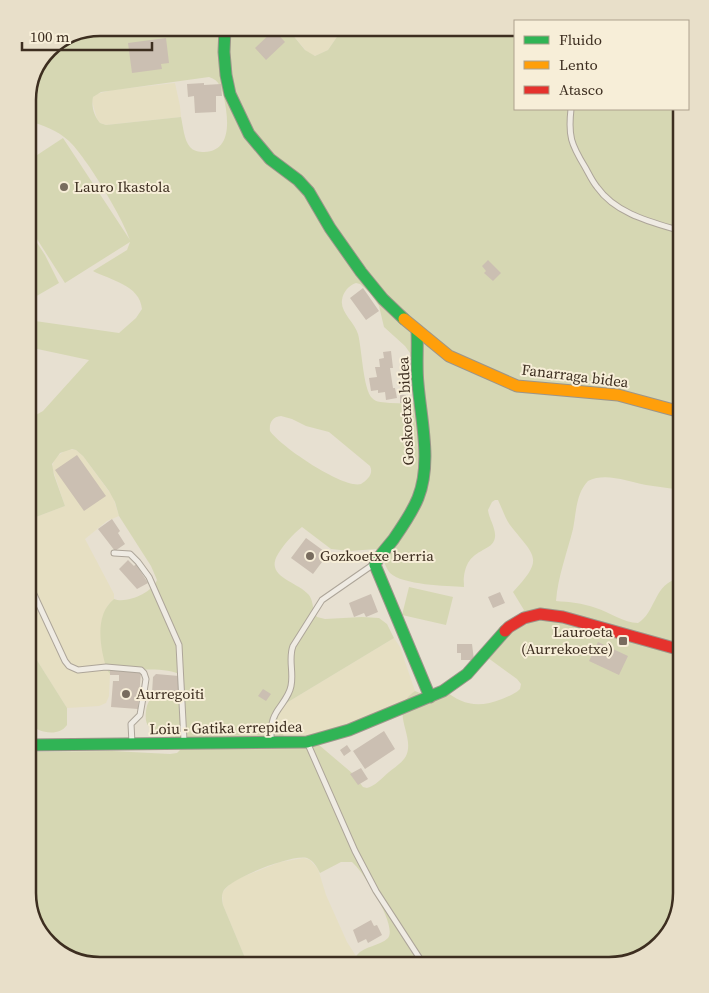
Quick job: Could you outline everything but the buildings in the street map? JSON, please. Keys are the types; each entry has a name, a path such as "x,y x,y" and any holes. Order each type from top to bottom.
{"street":[{"name":"Fanarraga bidea","path":"225,36 226,74 230,94 249,134 270,159 298,180 309,192 330,228 366,278 383,299 416,331 450,356 517,386 618,395 673,410"},
{"name":"Goskoetxe bidea","path":"375,566 377,559 392,542 419,495 423,478 423,444 416,369 418,346 416,331"},
{"path":"375,566 430,697"},
{"name":"Loiu - Gatika errepidea","path":"36,745 307,742 349,730 430,697 458,682 509,627 531,615 540,614 563,617 673,648"}],"lane":[{"path":"571,110 570,141 597,188 626,212 641,219 673,228"},
{"path":"114,553 130,554 149,577 179,645 184,744"},
{"name":"Goskoetxe bidea","path":"272,743 273,719 291,686 291,653 293,646 322,600 371,566 375,566"},
{"path":"36,599 69,666 78,670 106,667 128,668 140,670 144,673 146,679 140,715 131,724 132,744"},
{"path":"307,742 355,852 376,891 418,957"}],"shaded area":[{"path":"294,36 338,36 328,50 315,56 308,53"},
{"path":"175,83 181,117 106,125 100,123 97,119 92,101 93,97 97,94 112,90"},
{"path":"67,449 76,450 83,456 113,497 119,516 107,521 85,539 114,594 114,599 108,605 102,619 101,641 106,666 110,674 109,696 106,703 99,706 67,708 36,659 36,517 65,506 52,467 55,458"},
{"path":"394,638 400,647 415,691 405,702 328,740 284,736 277,719 277,714 283,705"},
{"path":"304,858 310,860 318,869 326,895 356,957 245,957 223,905 222,893 230,884 240,878 280,862"}],"green space":[{"path":"100,36 294,36 305,50 315,56 328,50 338,36 514,36 514,110 673,110 673,489 602,477 588,481 581,491 579,498 556,601 591,606 627,621 638,623 644,619 662,588 673,580 673,893 671,910 668,917 660,932 648,944 626,955 609,957 356,957 360,952 388,938 390,932 384,911 364,876 352,862 341,862 320,873 313,862 307,858 289,859 251,873 224,890 222,895 223,905 245,957 87,956 65,946 52,935 38,910 36,893 36,752 177,753 181,749 174,739 150,728 147,724 146,711 148,703 153,697 175,695 181,692 184,683 181,675 166,670 136,670 110,674 107,670 102,652 100,632 103,614 114,599 132,599 150,589 157,580 151,566 119,516 109,491 83,456 76,450 72,449 60,453 52,464 65,506 36,517 36,415 43,411 89,360 36,349 36,321 119,333 136,318 142,309 136,294 130,289 93,271 127,250 130,242 65,283 36,238 36,156 63,138 130,240 112,203 76,149 64,137 36,124 36,96 38,83 49,61 68,45 79,40","holes":["209,77 216,80 220,85 224,98 227,123 224,139 220,146 213,150 202,152 190,147 186,141 181,117 106,125 100,123 92,104 93,97 101,92","356,283 360,284 370,293 379,306 384,327 410,353 417,402 407,404 380,402 374,400 369,393 358,334 345,313 342,304 345,292","281,416 306,426 329,432 370,466 371,472 366,481 361,484 352,484 341,480 298,456 270,431 272,421","495,500 498,500 508,522 526,544 533,558 533,564 530,572 513,592 524,610 484,655 517,679 521,684 520,689 514,694 486,704 464,702 443,689 420,693 415,691 407,698 403,706 402,714 408,740 406,756 373,786 367,788 363,787 352,773 319,745 284,736 278,721 283,705 394,638 387,624 379,618 325,619 317,617 309,595 284,578 275,568 278,554 289,539 302,527 331,549 350,551 376,549 390,573 404,580 425,584 464,587 465,574 472,557 493,543 495,537 494,530 488,510"]},
{"path":"36,241 45,255 59,283 36,296"},
{"path":"409,587 453,597 446,625 402,615"},
{"path":"36,659 67,708 67,725 63,729 48,732 37,729"}],"traffic: fast":[{"path":"225,36 226,75 230,94 249,134 270,159 298,180 309,192 330,228 361,272 383,299 404,319"},
{"path":"417,331 417,378 425,456 422,485 410,514 375,565 430,697"},
{"path":"36,745 307,742 349,730 443,691 467,674 505,631"}],"traffic: slow":[{"path":"404,319 449,356 517,386 618,395 673,410"}],"traffic: jam":[{"path":"505,631 524,618 540,614 563,617 673,648"}],"place":[{"name":"Lauro Ikastola","path":"64,187"},
{"name":"Gozkoetxe berria","path":"310,556"},
{"name":"Lauroeta (Aurrekoetxe)","path":"623,641"},
{"name":"Aurregoiti","path":"126,694"}]}
